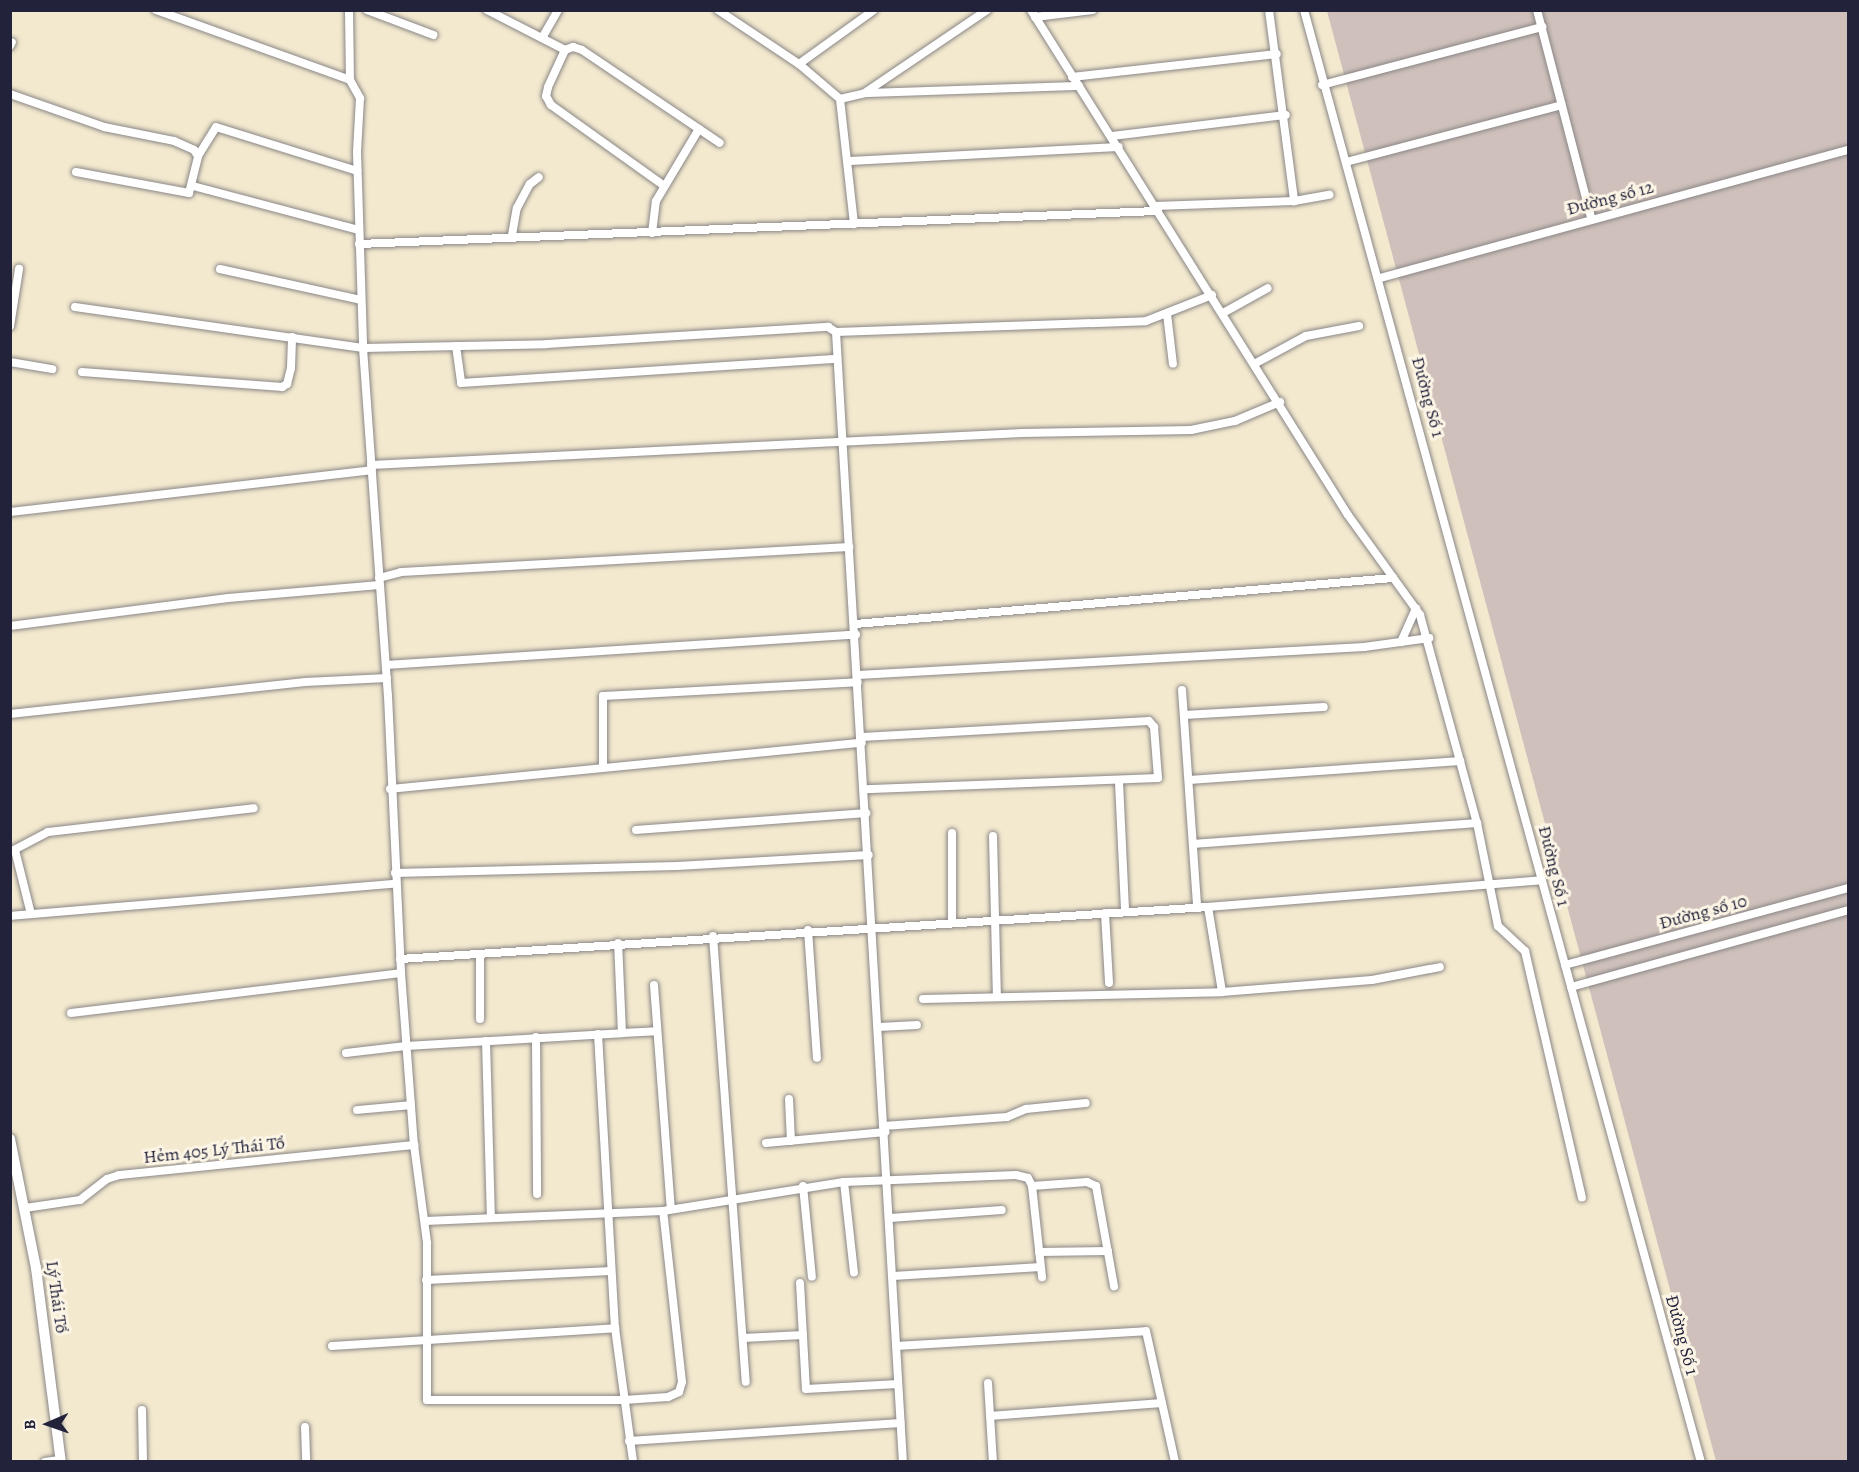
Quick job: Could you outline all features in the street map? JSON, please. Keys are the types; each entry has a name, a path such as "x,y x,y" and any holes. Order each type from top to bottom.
{"main road":[{"name":"Lý Thái Tổ","path":"10,1139 25,1208 61,1461"}],"street":[{"path":"156,10 351,80"},
{"path":"349,10 351,80 360,98 357,171 358,244 371,468 387,678 395,884 414,1145 425,1221 427,1400 624,1400 668,1396 679,1392 681,1382 667,1210 666,1114 656,1031 654,986"},
{"path":"367,10 433,35"},
{"path":"487,10 565,50"},
{"path":"542,38 558,10"},
{"path":"718,10 799,64 840,99 849,161 854,224"},
{"path":"799,64 874,10"},
{"path":"866,93 987,10"},
{"path":"1093,10 1033,14 1256,363 1348,515 1416,608 1429,638 1492,885 1498,926 1525,951 1582,1197"},
{"path":"1269,10 1286,115 1294,201"},
{"name":"Đường Số 1","path":"1304,10 1322,85 1380,278 1541,880 1701,1461"},
{"path":"1537,10 1591,218"},
{"path":"1322,85 1542,27"},
{"path":"663,185 550,105 546,96 548,87 565,50 573,47 582,50 720,143"},
{"path":"1072,77 1277,54"},
{"path":"840,99 866,93 1078,86"},
{"path":"10,94 104,127 174,141 194,150 198,156"},
{"path":"1346,162 1562,105"},
{"path":"1112,136 1286,115"},
{"path":"76,172 177,194 189,193 193,186 198,156 212,131 223,127 357,171"},
{"path":"652,233 656,201 663,185 699,129"},
{"path":"849,161 1119,147"},
{"name":"Đường số 12","path":"1380,278 1591,218 1848,150"},
{"path":"512,235 517,208 530,184 539,177"},
{"path":"193,186 358,230"},
{"path":"358,244 512,235 652,233 854,224 1294,201 1329,195"},
{"path":"10,326 19,269"},
{"path":"220,269 361,300"},
{"path":"1223,313 1268,288"},
{"path":"75,307 363,348 456,346 828,327 836,332 1146,321 1212,295"},
{"path":"1167,314 1173,364"},
{"path":"1256,363 1306,336 1359,326"},
{"path":"836,332 869,855 903,1461"},
{"path":"82,372 282,387 287,384 291,369 292,337"},
{"path":"456,346 461,383 837,359"},
{"path":"10,362 52,369"},
{"path":"10,512 371,468 1022,433 1191,430 1236,421 1280,402"},
{"path":"10,626 379,581 401,572 849,548"},
{"path":"855,624 1206,597 1393,578"},
{"path":"1401,642 1416,608"},
{"path":"386,665 855,635"},
{"path":"603,765 603,696 1401,642 1429,638"},
{"path":"10,714 304,682 387,678"},
{"path":"1182,690 1197,907"},
{"path":"1184,715 1324,707"},
{"path":"390,789 603,765 862,740 1151,722 1158,778 1119,782 865,789"},
{"path":"1188,780 1460,761"},
{"path":"1119,782 1125,911"},
{"path":"31,914 13,851 48,832 254,808"},
{"path":"636,830 866,813"},
{"path":"1193,844 1477,823"},
{"path":"952,833 952,921"},
{"path":"993,836 998,998"},
{"path":"395,873 677,866 869,855"},
{"path":"400,959 480,956 713,936 1197,907 1541,880"},
{"path":"10,916 395,884"},
{"name":"Đường số 10","path":"1565,965 1848,888"},
{"path":"1209,906 1222,992"},
{"name":"Đường số 10","path":"1571,987 1848,910"},
{"path":"1105,913 1109,983"},
{"path":"808,930 817,1058"},
{"path":"713,936 746,1382"},
{"path":"618,943 622,1033"},
{"path":"480,956 480,1019"},
{"path":"923,999 1222,992 1372,980 1440,967"},
{"path":"71,1013 401,973"},
{"path":"879,1027 916,1025"},
{"path":"346,1053 406,1046 656,1031"},
{"path":"598,1034 615,1328 633,1461"},
{"path":"536,1037 537,1194"},
{"path":"486,1041 491,1216"},
{"path":"789,1099 791,1141"},
{"path":"766,1143 1007,1117 1026,1109 1086,1103"},
{"path":"357,1110 411,1105"},
{"name":"Hẻm 405 Lý Thái Tổ","path":"25,1208 80,1200 107,1179 119,1175 414,1145"},
{"path":"425,1221 491,1216 667,1210 733,1201 803,1186 844,1182 1016,1175 1028,1178 1032,1186 1042,1277"},
{"path":"844,1182 854,1272"},
{"path":"1032,1186 1093,1182 1114,1286"},
{"path":"803,1186 812,1277"},
{"path":"890,1218 1002,1210"},
{"path":"1039,1252 1074,1254 1108,1251"},
{"path":"893,1276 1041,1267"},
{"path":"426,1280 611,1270"},
{"path":"800,1283 806,1389 898,1384"},
{"path":"332,1346 615,1328"},
{"path":"896,1346 1146,1330 1175,1461"},
{"path":"743,1338 803,1335"},
{"path":"988,1383 993,1461"},
{"path":"990,1416 1162,1403"},
{"path":"141,1410 143,1461"},
{"path":"630,1441 900,1423"},
{"path":"305,1427 306,1461"},
{"path":"45,1461 61,1461"}],"shaded area":[{"path":"1327,11 1848,11 1848,1461 1716,1461"}]}
